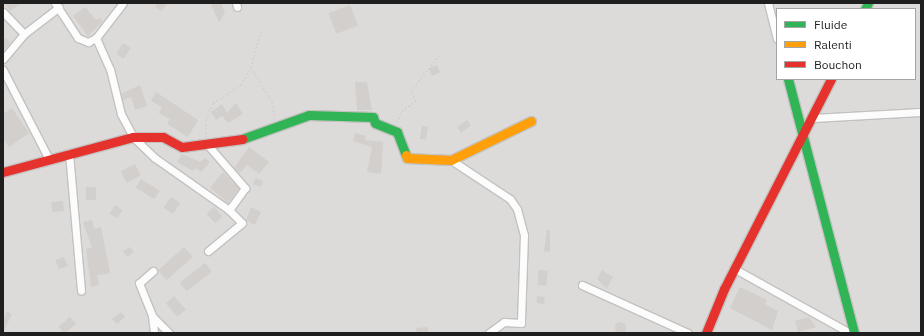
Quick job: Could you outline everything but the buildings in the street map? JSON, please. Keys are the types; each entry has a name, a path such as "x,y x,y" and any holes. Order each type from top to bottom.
{"street":[{"path":"3,59 24,34 57,5 78,38 88,42 96,38 123,3"},
{"path":"768,3 776,35"},
{"path":"3,12 24,34"},
{"path":"96,38 110,69 121,114 133,137 156,158 229,210 242,223 208,251"},
{"path":"3,70 48,159"},
{"path":"788,80 854,333"},
{"path":"706,333 735,269 831,80"},
{"path":"812,118 921,112"},
{"path":"4,171 133,137 162,137 182,146 246,138 309,115 373,117 375,123 392,127 407,158 451,160 531,121"},
{"path":"206,143 245,188 229,210"},
{"path":"69,153 81,290"},
{"path":"451,160 510,199 517,209 524,235 521,323 504,322 489,333"},
{"path":"735,269 850,333"},
{"path":"153,271 139,283 152,316 154,333"},
{"path":"582,285 688,333"},
{"path":"152,316 169,333"}],"path":[{"path":"206,143 206,119 213,103 241,85 251,67 261,31"},
{"path":"392,127 402,111 416,101 411,91 439,55"},
{"path":"251,67 272,102 277,126"}],"shaded area":[{"path":"3,3 921,3 921,333 3,333"}],"traffic: fast":[{"path":"866,8 868,3"},
{"path":"788,80 854,333"},
{"path":"242,139 309,115 373,117 375,123 397,132 406,155"}],"traffic: slow":[{"path":"406,155 407,158 451,160 531,121"}],"traffic: jam":[{"path":"706,333 724,289 830,80"},
{"path":"3,172 133,137 163,137 182,147 242,139"}]}
